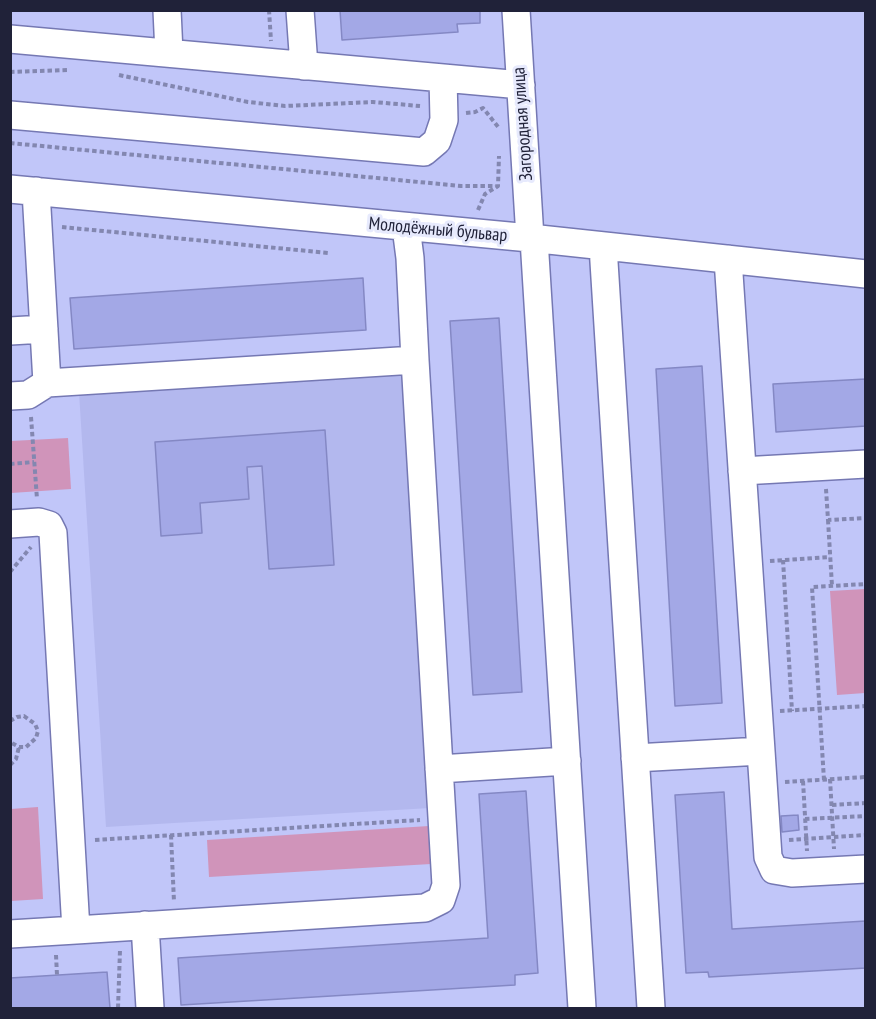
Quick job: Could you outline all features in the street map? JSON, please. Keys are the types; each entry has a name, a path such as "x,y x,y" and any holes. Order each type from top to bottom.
{"street":[{"path":"166,10 169,53"},
{"path":"300,10 304,66"},
{"name":"Загородная улица","path":"516,10 582,1008"},
{"path":"10,39 520,85"},
{"path":"10,115 424,152 437,141 444,120 443,78"},
{"path":"23,190 38,225 46,383"},
{"name":"Молодёжный бульвар","path":"23,190 866,274"},
{"path":"10,934 72,942 145,925 425,908 441,900 446,885 410,258 406,227"},
{"path":"603,246 651,1008"},
{"path":"728,259 768,857 774,870 792,873 866,869"},
{"path":"10,331 44,329"},
{"path":"21,404 28,395 46,383 415,360"},
{"path":"742,471 866,464"},
{"path":"10,524 39,522 50,525 53,534 72,942"},
{"path":"635,758 761,751"},
{"path":"439,769 567,760"},
{"path":"145,925 150,1008"}],"path":[{"path":"269,10 271,48"},
{"path":"10,72 73,70"},
{"path":"117,75 248,102 285,106 373,102 419,106 444,112 475,112 483,108 500,129 500,138"},
{"path":"10,142 461,186 498,186 527,190"},
{"path":"498,186 499,147"},
{"path":"478,210 485,194 498,186"},
{"path":"38,225 328,253"},
{"path":"21,404 34,462 37,503"},
{"path":"10,464 34,462"},
{"path":"825,466 832,586"},
{"path":"828,520 866,518"},
{"path":"748,562 830,557"},
{"path":"783,560 792,711"},
{"path":"824,780 812,587 866,584"},
{"path":"758,712 866,706"},
{"path":"10,713 12,720 24,716 31,719 38,731 36,738 26,747 19,747 10,742"},
{"path":"10,765 16,759 19,747"},
{"path":"763,783 866,777"},
{"path":"830,779 836,871"},
{"path":"803,781 808,872"},
{"path":"832,805 866,803"},
{"path":"805,819 866,816"},
{"path":"94,840 442,819"},
{"path":"171,835 176,924"},
{"path":"767,841 866,835"},
{"path":"44,954 56,954 72,942"},
{"path":"111,951 120,950 118,1008"},
{"path":"56,954 57,975"}],"shaded area":[{"path":"404,370 430,808 106,827 79,392"},
{"path":"68,438 71,489 11,493 11,441"},
{"path":"865,589 865,693 837,695 830,591"},
{"path":"38,807 43,899 11,901 11,809"},
{"path":"429,826 431,864 209,877 207,840"}],"building":[{"path":"340,10 480,10 480,23 457,24 458,32 342,40"},
{"path":"363,278 366,330 74,349 70,298"},
{"path":"499,318 522,692 473,695 450,321"},
{"path":"702,366 722,703 675,706 656,369"},
{"path":"866,379 866,426 776,432 773,384"},
{"path":"325,430 334,565 269,569 262,466 247,467 249,499 200,503 202,533 161,536 155,442"},
{"path":"526,791 538,973 515,975 515,985 181,1005 178,958 488,938 479,794"},
{"path":"724,792 732,929 866,921 866,968 709,977 708,972 686,973 675,795"},
{"path":"798,815 799,830 782,832 781,816"},
{"path":"107,972 110,1008 10,1008 10,978"}]}
